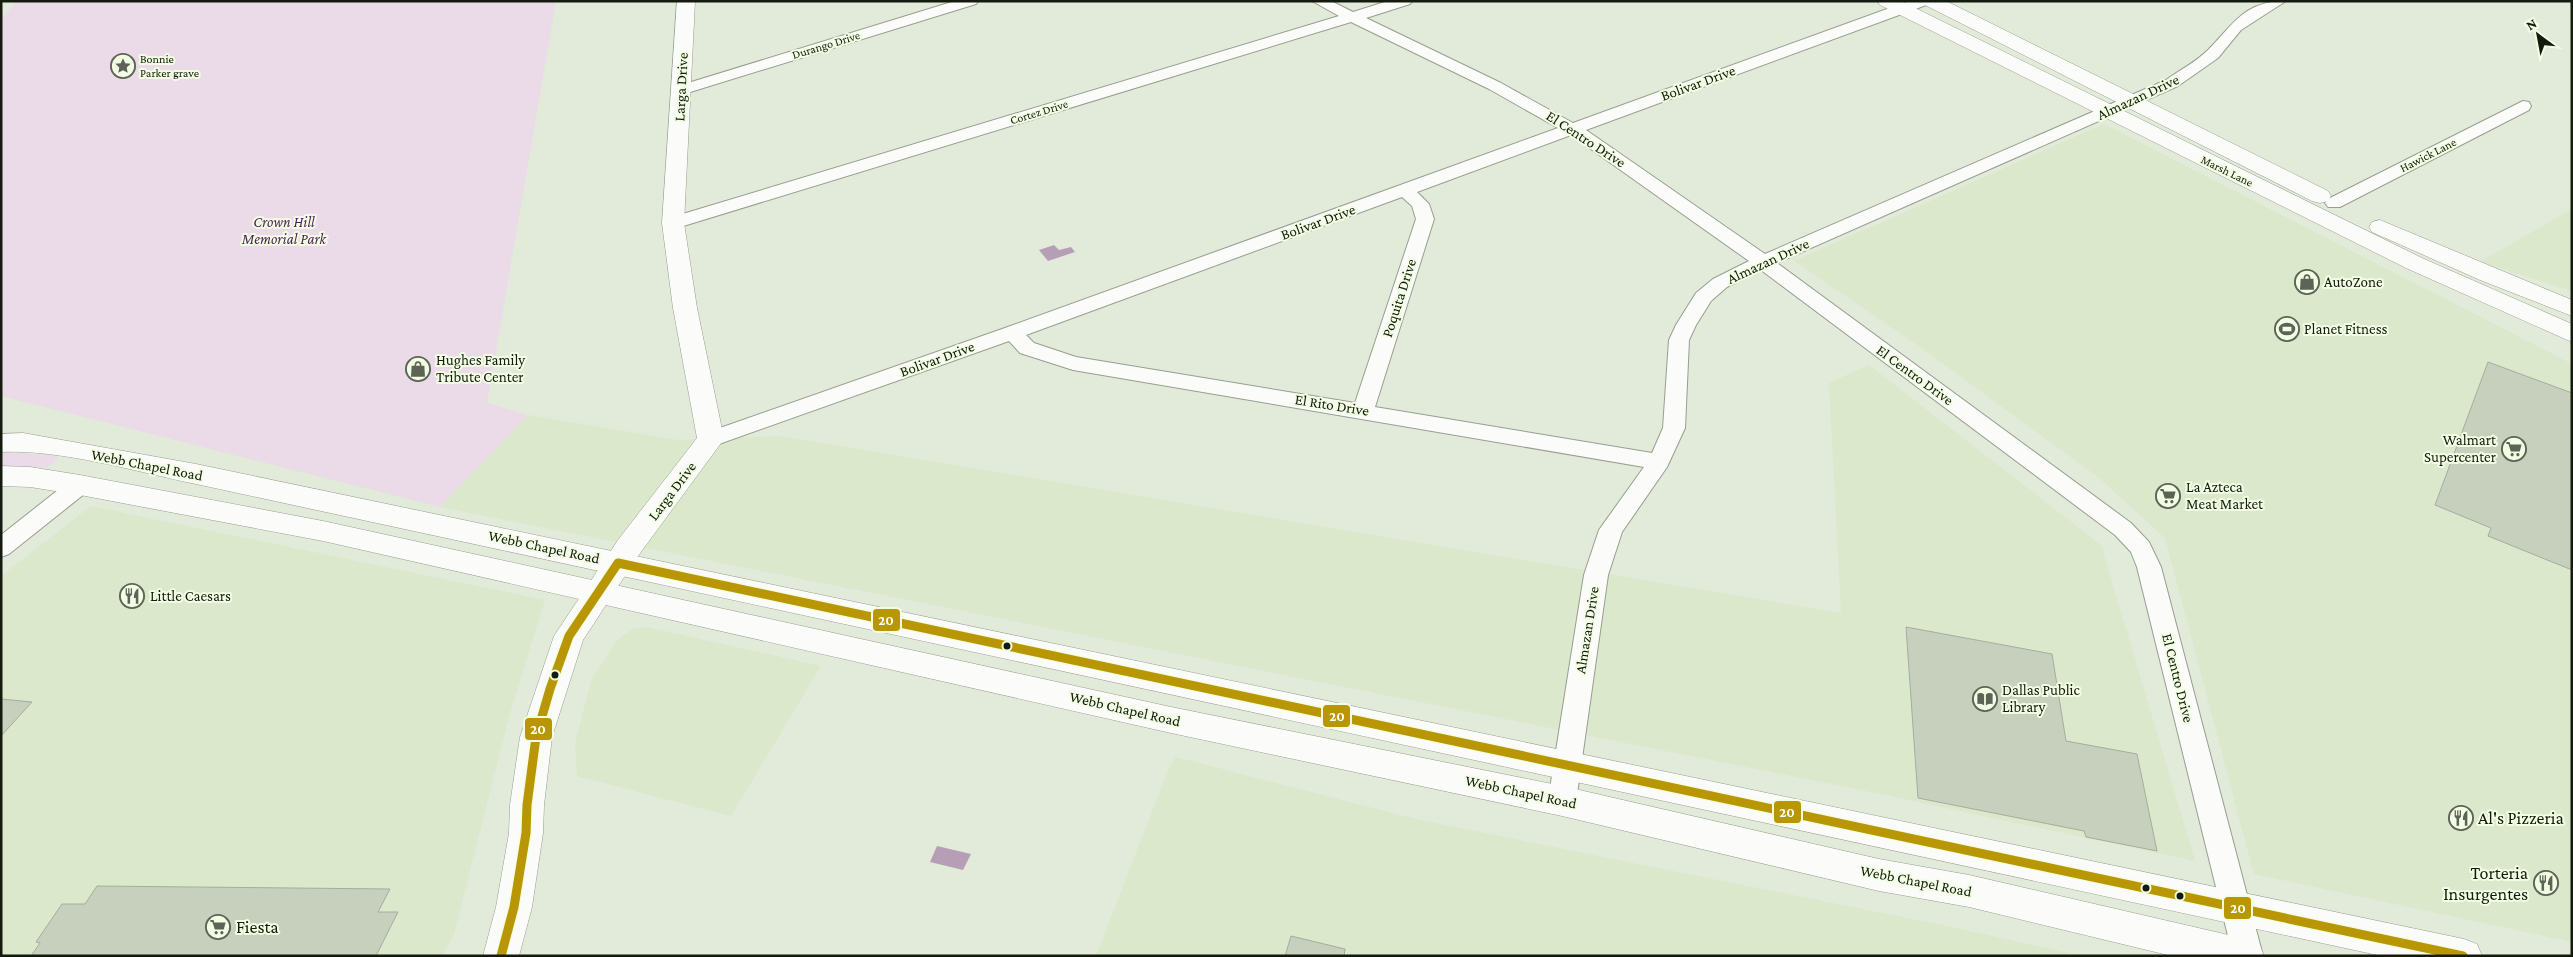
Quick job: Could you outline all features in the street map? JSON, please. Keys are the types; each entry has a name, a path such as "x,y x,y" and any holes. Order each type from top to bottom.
{"main road":[{"name":"Larga Drive","path":"501,956 515,898 536,737 550,689 569,636 618,563 711,439 685,308 673,223 686,1"},
{"name":"Marsh Lane","path":"1930,1 2133,101 2324,208 2506,306 2572,334"},
{"name":"Marsh Lane","path":"1894,5 2107,112 2324,208 2568,306"},
{"path":"2506,306 2572,344"},
{"name":"Webb Chapel Road","path":"9,439 114,458 618,563 2464,956"},
{"path":"80,485 114,458"},
{"name":"Webb Chapel Road","path":"1,476 30,477 80,485 323,531 1170,720 1562,801 1879,875 1969,892 2247,956"},
{"path":"323,531 347,506"},
{"path":"957,672 973,639"}],"street":[{"name":"Durango Drive","path":"681,90 971,1"},
{"name":"El Centro Drive","path":"1319,1 1495,86 1573,129 1763,262 2123,529 2141,548 2149,566 2247,956"},
{"name":"Cortez Drive","path":"673,223 1405,1"},
{"name":"Bolivar Drive","path":"711,439 1012,333 1573,129 1894,5 1924,1"},
{"name":"Almazan Drive","path":"1562,801 1596,575 1612,530 1659,462 1674,428 1679,340 1703,297 1720,283 1763,262 2172,83 2192,71 2212,55 2236,27 2251,16 2279,1"},
{"name":"Hawick Lane","path":"2324,208 2523,106"},
{"name":"Poquita Drive","path":"1363,410 1425,219 1420,204 1405,190"},
{"name":"El Rito Drive","path":"1012,333 1027,348 1073,363 1363,410 1659,462"},
{"path":"1,548 80,485"}],"shaded area":[{"path":"2104,124 2572,364 2572,942 2254,874 2165,538 2098,477 1913,342 1794,261"},
{"path":"2572,209 2572,291 2480,262"},
{"path":"1054,245 1059,250 1071,247 1075,252 1048,261 1039,250"},
{"path":"1869,365 2101,545 2195,861 1852,788 440,507 528,415 678,440 780,436 1841,613 1829,383"},
{"path":"91,506 545,600 510,713 454,934 442,956 1,956 1,576"},
{"path":"647,627 821,666 731,816 577,776 575,744 591,681 618,639 633,629"},
{"path":"1175,757 1420,820 1947,926 2083,956 1096,956 1165,778"},
{"path":"937,846 971,854 963,870 930,862"}],"green space":[{"name":"Crown Hill Memorial Park","path":"17,1 556,1 487,403 528,415 440,507 1,396 1,20"},
{"path":"1,452 59,457 48,467 1,466"}],"building":[{"name":"Walmart Supercenter","path":"2488,362 2572,393 2572,570 2488,536 2491,528 2435,505"},
{"name":"Dallas Public Library","path":"1906,627 2052,654 2066,741 2137,754 2157,851 2086,837 2084,831 1918,798"},
{"path":"1,699 32,702 1,736"},
{"name":"Fiesta","path":"97,886 390,889 378,912 398,912 376,956 31,956 40,943 36,942 62,904 85,904"},
{"path":"1291,936 1345,949 1344,956 1285,956"}],"transit line":[{"name":"20","path":"501,956 514,907 526,833 527,805 536,737 550,689 569,636 618,563 2463,956"}],"place":[{"name":"Bonnie Parker grave","path":"123,66"},
{"name":"AutoZone","path":"2307,282"},
{"name":"Planet Fitness","path":"2287,329"},
{"name":"Hughes Family Tribute Center","path":"418,369"},
{"name":"Walmart Supercenter","path":"2514,449"},
{"name":"La Azteca Meat Market","path":"2168,496"},
{"name":"Little Caesars","path":"132,596"},
{"name":"Dallas Public Library","path":"1985,699"},
{"name":"Al's Pizzeria","path":"2461,818"},
{"name":"Torteria Insurgentes","path":"2546,883"},
{"name":"Fiesta","path":"218,927"}]}
